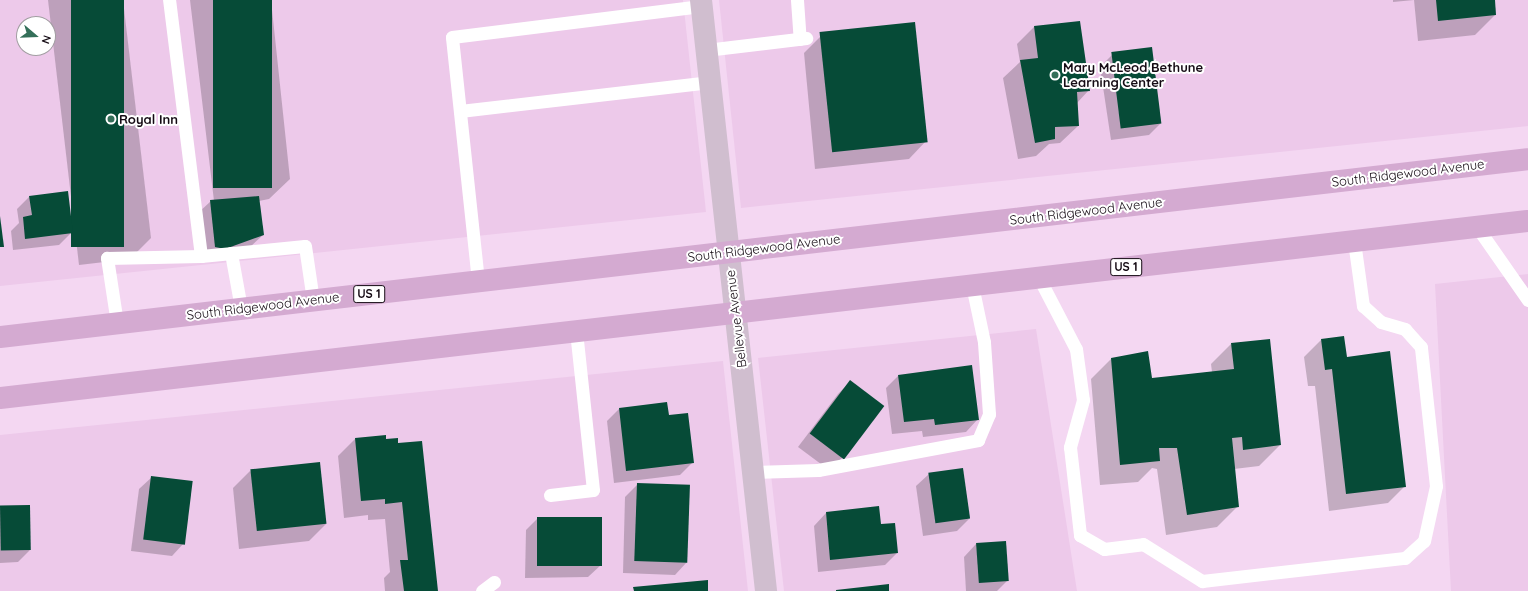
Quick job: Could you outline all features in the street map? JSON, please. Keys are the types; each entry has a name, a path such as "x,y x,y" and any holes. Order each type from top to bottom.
{"main road":[{"name":"South Ridgewood Avenue","path":"0,336 1528,160"},
{"name":"US 1","path":"0,398 1528,221"}],"street":[{"name":"Bellevue Avenue","path":"701,3 766,591"}],"lane":[{"path":"169,0 201,256"},
{"path":"706,50 803,39 797,0"},
{"path":"478,281 452,37 701,3"},
{"path":"460,111 710,82"},
{"path":"1477,227 1528,300"},
{"path":"1038,278 1076,350 1083,400 1070,447 1080,535 1104,549 1143,544 1202,581 1406,558 1424,541 1436,486 1421,347 1405,329 1381,322 1363,306 1354,241"},
{"path":"117,323 107,258 201,256 305,246 313,300"},
{"path":"231,253 241,308"},
{"path":"753,472 818,470 978,440 990,414 984,342 972,285"},
{"path":"550,495 592,490 576,331"},
{"path":"482,591 494,582"}],"shaded area":[{"path":"0,0 683,0 706,212 0,286"},
{"path":"719,0 1528,0 1528,126 741,208"},
{"path":"1528,274 1528,591 1451,591 1435,284"},
{"path":"1036,329 1077,591 784,591 758,358"},
{"path":"723,361 748,591 0,591 0,435"}],"building":[{"name":"Royal Inn","path":"71,0 124,0 124,247 71,247"},
{"path":"213,0 272,0 272,188 213,188"},
{"path":"1436,0 1495,0 1496,15 1438,21"},
{"name":"Mary McLeod Bethune Learning Center","path":"1080,21 1090,91 1077,92 1079,126 1055,127 1055,139 1035,143 1020,60 1038,58 1034,26"},
{"path":"915,22 928,142 832,152 820,32"},
{"path":"1152,47 1161,123 1121,128 1111,52"},
{"path":"68,191 73,233 25,239 23,217 32,215 29,196"},
{"path":"259,196 264,235 225,249 215,247 210,200"},
{"path":"0,216 4,247 0,247"},
{"path":"1344,336 1347,357 1390,351 1406,487 1346,494 1332,369 1325,370 1321,339"},
{"path":"1270,339 1281,445 1243,450 1242,437 1232,438 1239,507 1187,515 1177,448 1159,448 1160,461 1120,465 1111,358 1148,351 1152,378 1234,369 1231,343"},
{"path":"972,365 979,420 935,425 934,419 904,422 898,375"},
{"path":"850,380 884,406 844,459 810,434"},
{"path":"667,402 669,415 688,413 694,463 626,471 619,408"},
{"path":"386,435 386,439 398,438 398,443 422,441 438,591 404,591 400,560 408,560 402,502 385,504 385,499 361,501 355,438"},
{"path":"320,462 326,524 257,531 250,469"},
{"path":"963,468 970,519 935,523 928,473"},
{"path":"151,476 193,481 185,545 143,540"},
{"path":"637,483 690,485 687,563 634,561"},
{"path":"30,505 31,550 1,551 0,506"},
{"path":"879,506 881,524 895,523 898,553 830,560 826,512"},
{"path":"537,517 602,517 602,566 537,566"},
{"path":"1006,541 1009,581 979,583 976,543"},
{"path":"708,580 708,591 634,591 633,587"},
{"path":"889,584 889,591 836,591 836,590"}],"place":[{"name":"Mary McLeod Bethune Learning Center","path":"1055,75"},
{"name":"Royal Inn","path":"111,119"}]}
